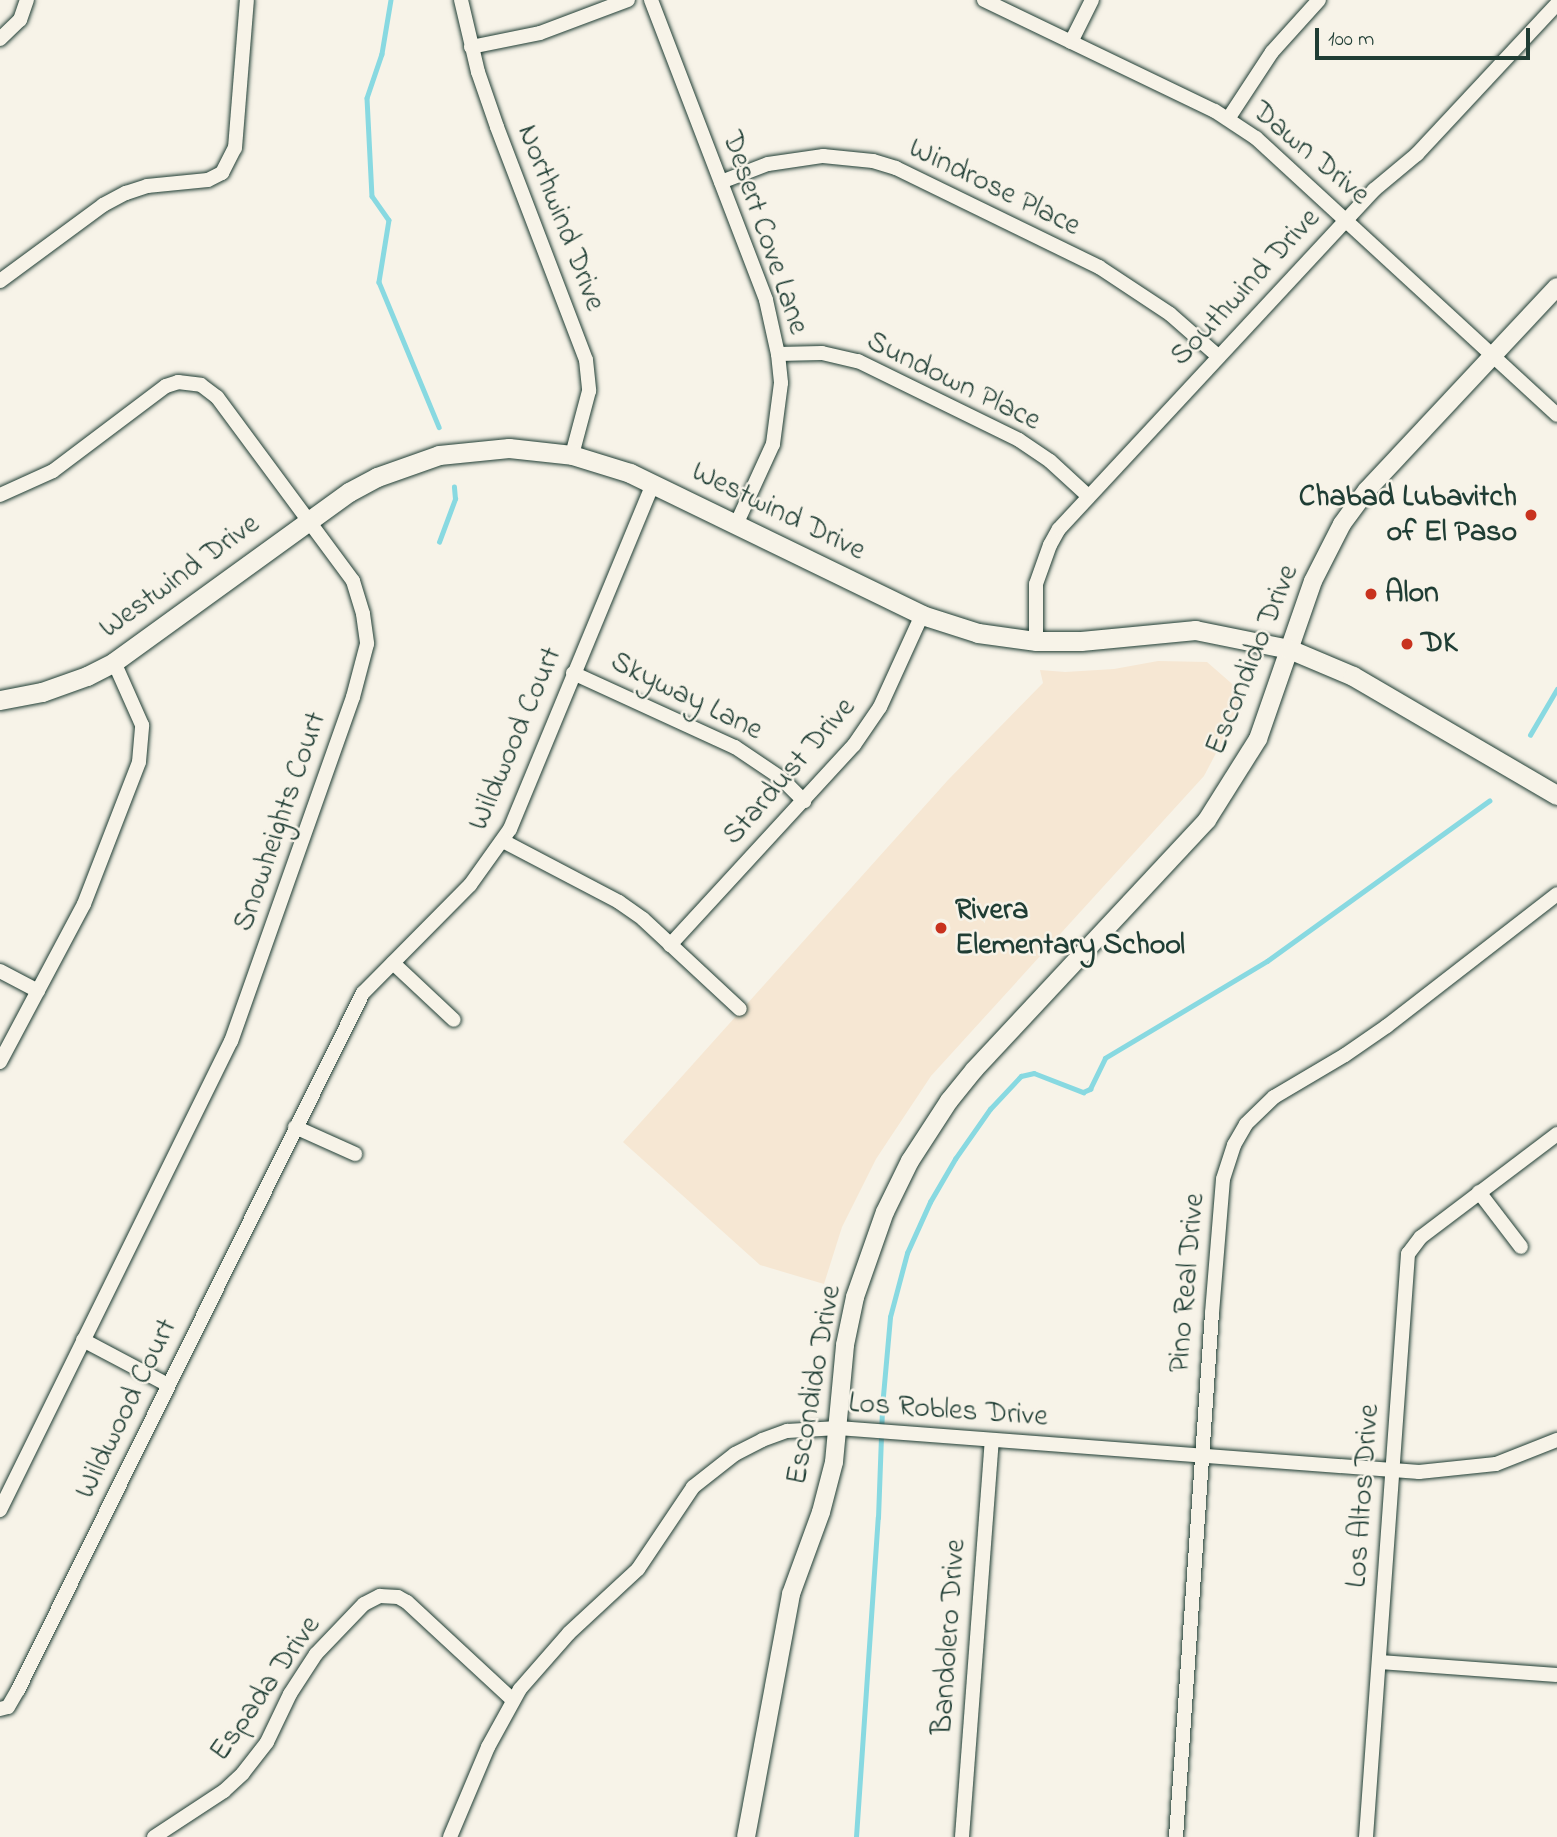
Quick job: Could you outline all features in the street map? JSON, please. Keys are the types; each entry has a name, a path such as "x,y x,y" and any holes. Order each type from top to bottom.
{"main road":[{"name":"Westwind Drive","path":"0,700 42,692 86,676 114,662 349,492 377,477 439,455 509,448 572,455 606,464 653,484 922,615 978,633 1037,640 1080,641 1195,630 1289,649 1353,676 1557,795"}],"street":[{"path":"0,39 20,20 27,0"},
{"path":"0,281 103,205 126,193 158,184 208,180 222,173 235,148 247,0"},
{"name":"Northwind Drive","path":"461,0 471,47 497,127 586,360 589,391 572,455"},
{"path":"471,47 540,33 628,0"},
{"name":"Desert Cove Lane","path":"651,0 766,300 779,354 782,383 773,444 736,525"},
{"name":"Dawn Drive","path":"984,0 1228,119 1281,159 1557,415"},
{"path":"1071,42 1092,0"},
{"path":"1228,119 1272,52 1319,0"},
{"name":"Southwind Drive","path":"1037,640 1034,603 1040,570 1059,529 1374,190 1417,154 1557,4"},
{"name":"Windrose Place","path":"721,182 768,164 822,156 873,161 896,168 1099,267 1170,314 1218,356"},
{"name":"Escondido Drive","path":"746,1837 791,1594 828,1490 838,1428 845,1345 855,1297 885,1212 910,1161 949,1101 974,1070 1167,867 1207,820 1240,772 1258,739 1313,581 1348,516 1367,490 1557,287"},
{"name":"Sundown Place","path":"779,354 822,353 858,361 1019,440 1050,461 1088,496"},
{"name":"Snowheights Court","path":"0,495 53,471 166,386 190,382 201,385 217,397 353,581 363,614 367,645 362,670 231,1041 0,1510"},
{"name":"Wildwood Court","path":"0,1709 8,1707 18,1690 363,993 470,886 503,841 520,809 573,673 653,484"},
{"name":"Stardust Drive","path":"670,945 854,745 880,707 922,615"},
{"path":"0,1062 100,867 142,751 142,725 137,709 114,662"},
{"name":"Skyway Lane","path":"573,673 735,747 781,778 804,801"},
{"path":"503,841 619,902 740,1009"},
{"name":"Pino Real Drive","path":"1176,1837 1201,1456 1223,1179 1234,1146 1246,1124 1274,1097 1345,1055 1387,1026 1557,894"},
{"path":"393,963 454,1020"},
{"path":"0,971 38,991"},
{"path":"295,1127 355,1154"},
{"name":"Los Altos Drive","path":"1366,1837 1408,1254 1421,1237 1557,1134"},
{"path":"1479,1192 1521,1247"},
{"path":"83,1340 168,1385"},
{"name":"Los Robles Drive","path":"450,1837 488,1747 513,1700 569,1633 638,1569 693,1487 734,1454 774,1436 810,1429 838,1428 1441,1472 1478,1468 1522,1456 1557,1440"},
{"name":"Bandolero Drive","path":"962,1837 992,1441"},
{"name":"Espada Drive","path":"154,1837 224,1791 243,1773 267,1742 290,1694 316,1654 364,1604 380,1596 398,1597 407,1602 513,1700"},
{"path":"1380,1662 1557,1675"}],"shaded area":[{"name":"Rivera Elementary School","path":"1158,661 1207,662 1246,696 1204,776 931,1076 876,1159 842,1227 824,1284 760,1265 623,1142 948,780 1043,683 1040,670 1065,672 1114,669"}],"waterway":[{"path":"391,0 382,54 367,98 372,196 389,220 379,282 439,427"},
{"path":"439,542 455,499 454,487"},
{"path":"1530,735 1557,689"},
{"path":"856,1837 878,1518 882,1407 890,1317 907,1253 930,1202 955,1159 990,1109 1021,1076 1034,1073 1083,1092 1090,1089 1105,1058 1267,961 1489,801"}],"place":[{"name":"Chabad Lubavitch of El Paso","path":"1531,515"},
{"name":"Alon","path":"1371,594"},
{"name":"DK","path":"1407,644"},
{"name":"Rivera Elementary School","path":"941,928"}]}
